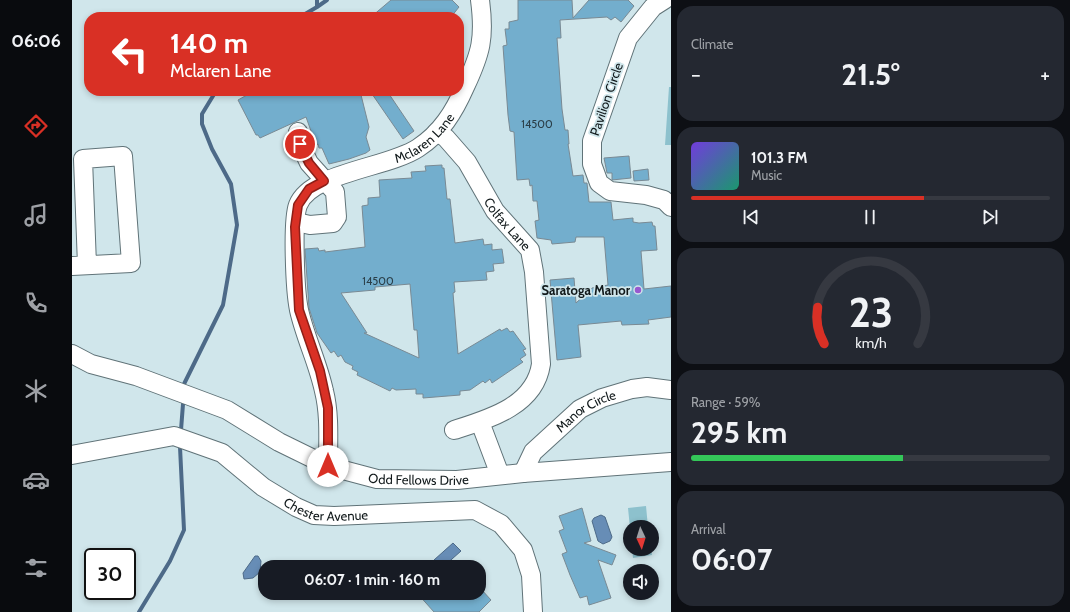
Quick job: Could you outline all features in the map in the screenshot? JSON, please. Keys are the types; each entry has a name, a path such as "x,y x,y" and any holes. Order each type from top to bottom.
{"street":[{"name":"Mclaren Lane","path":"464,90 478,60 482,41 480,0"},
{"name":"Pavilion Circle","path":"664,0 653,7 628,38 592,142 592,164 599,183 610,191 646,195 664,200 671,207"},
{"name":"Mclaren Lane","path":"328,466 328,408 320,371 299,310 295,253 298,205 309,189 324,181 386,162 417,149 437,132 455,110 461,96"},
{"path":"296,222 310,225 333,222 337,217 335,192 309,163 300,144 298,132"},
{"name":"Colfax Lane","path":"437,132 446,138 467,162 495,211 530,250 534,272 541,364 539,376 532,389 521,400 506,410 480,422 454,430"},
{"path":"124,156 131,263 79,265 83,159 124,156"},
{"name":"Odd Fellows Drive","path":"72,354 90,364 136,376 227,410 279,442 328,466 377,479 457,480 523,473 671,462"},
{"name":"Manor Circle","path":"523,473 533,452 580,410 602,398 632,388 647,387 671,390"},
{"path":"480,422 500,476"},
{"name":"Chester Avenue","path":"72,455 174,436 222,453 263,487 314,515 334,516 475,510 501,524 523,550 531,575 533,612"}],"shaded area":[{"path":"669,87 671,87 671,145 665,145"},
{"path":"646,506 647,520 629,520 628,508"},
{"path":"601,515 605,517 612,537 610,541 603,544 598,541 592,521 594,518"},
{"path":"453,543 461,551 451,560 434,560"},
{"path":"255,556 258,556 260,560 258,560 258,574 253,578 244,579 243,573"},
{"path":"633,556 646,556 633,558"}],"building":[{"path":"391,0 452,0 459,7 455,12 377,12"},
{"path":"518,0 572,0 573,18 589,0 628,0 634,6 621,22 615,17 611,20 607,17 560,20 561,38 557,38 562,109 565,130 568,130 568,144 573,176 583,175 584,183 587,183 589,202 611,202 613,220 633,218 633,222 652,222 653,226 655,226 657,250 641,251 644,289 671,286 671,317 648,320 649,324 622,325 621,321 578,325 581,357 557,360 550,280 574,278 576,303 592,288 608,285 604,237 576,237 575,242 552,244 551,240 537,238 535,221 539,220 537,201 533,201 532,185 530,186 529,179 517,180 514,132 510,131 508,115 503,46 507,45 505,29 509,29 509,22 518,20"},
{"path":"245,96 361,96 369,127 366,137 370,150 349,159 329,164 322,148 319,148 318,144 316,145 306,117 260,138 256,135 238,100"},
{"path":"373,96 390,96 414,131 403,139"},
{"path":"629,156 631,178 612,180 612,173 607,173 604,158"},
{"path":"442,165 442,168 444,168 447,199 450,199 455,243 483,239 484,245 492,244 492,250 502,249 504,263 493,264 494,271 486,272 487,280 454,282 455,292 453,293 458,354 500,329 501,331 507,328 510,332 513,331 526,349 523,350 526,355 520,359 523,362 492,383 490,379 485,383 483,381 470,390 460,391 460,395 423,398 423,394 416,394 416,389 396,390 392,388 390,391 357,375 358,372 352,369 353,366 345,362 341,355 338,357 334,351 331,353 317,333 309,308 305,249 318,248 319,251 325,250 325,252 365,247 362,206 368,205 368,198 380,197 379,180 412,178 411,172 426,171 425,166","holes":["410,284 414,330 417,330 419,358 364,333 367,333 341,293 375,290 375,287"]},
{"path":"648,169 649,180 634,181 633,171"},
{"path":"582,508 591,541 584,543 616,555 612,565 598,560 611,598 589,605 587,596 580,598 570,575 562,554 567,552 559,531 564,529 559,516"},
{"path":"486,594 491,600 479,612 434,612 423,600 486,600"}],"waterway":[{"path":"308,12 317,7 317,0"},
{"path":"317,7 327,0"},
{"path":"184,384 223,305 237,225 231,184 212,149 202,124 202,114 213,96"},
{"path":"181,430 183,404"},
{"path":"139,612 170,561 184,530 180,447"}],"place":[{"name":"Saratoga Manor","path":"638,290"}],"route":[{"path":"300,144 309,163 324,181 309,189 298,205 295,227 295,253 299,310 320,371 328,408 328,466"}]}
